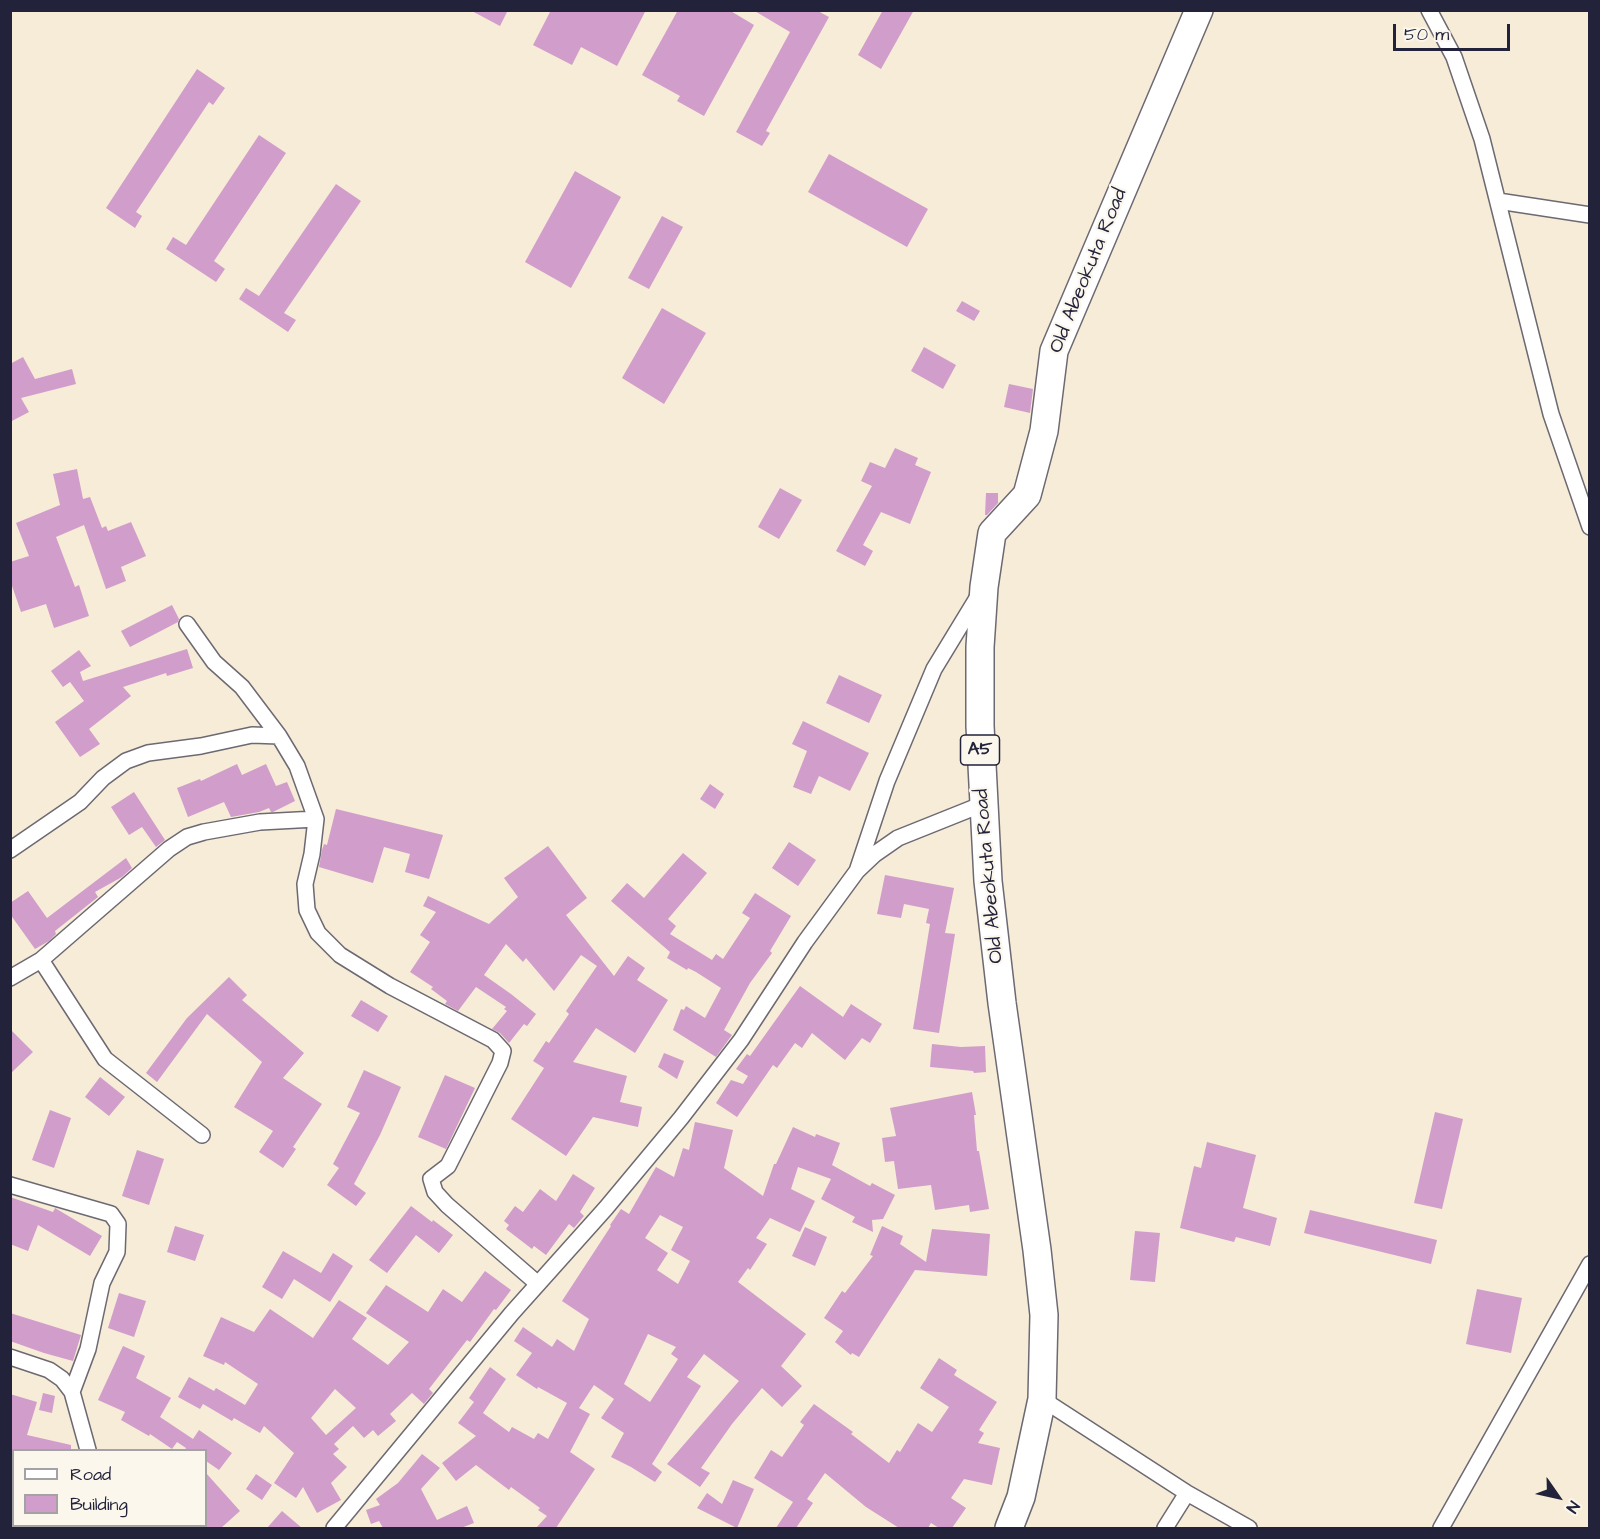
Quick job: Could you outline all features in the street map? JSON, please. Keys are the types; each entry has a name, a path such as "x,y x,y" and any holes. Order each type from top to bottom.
{"highway":[{"name":"Old Abeokuta Road","path":"1009,1528 1021,1497 1042,1399 1044,1315 988,881 980,726 980,646 984,587 992,533 1027,495 1044,431 1054,351 1199,10"}],"street":[{"path":"1429,10 1454,57 1482,139 1551,414 1590,527"},
{"path":"1498,201 1590,215"},
{"path":"857,871 887,781 934,669 984,587"},
{"path":"187,624 214,662 242,687 279,736 297,766 316,819 312,854 305,884 308,910 318,933 340,955 390,987 493,1040 503,1051 500,1062 448,1166 431,1179 435,1192 447,1206 538,1284"},
{"path":"10,850 80,802 104,778 126,761 148,753 201,746 252,735 279,736"},
{"path":"334,1528 538,1284 606,1208 694,1100 741,1040 805,942 857,871 875,854 898,838 983,804"},
{"path":"10,978 41,960 169,849 187,837 260,822 316,819"},
{"path":"41,960 105,1059 202,1135"},
{"path":"10,1185 111,1214 118,1224 117,1252 102,1283 88,1348 72,1392"},
{"path":"1441,1528 1590,1263"},
{"path":"10,1357 49,1370 62,1379 72,1392 88,1449"},
{"path":"1042,1399 1187,1493 1250,1528"},
{"path":"1165,1528 1187,1493"}],"building":[{"path":"470,10 508,10 500,26"},
{"path":"551,10 646,10 617,66 581,47 572,65 533,45"},
{"path":"678,10 729,10 754,25 704,116 677,101 680,96 642,75"},
{"path":"753,10 816,10 829,17 766,131 770,133 762,146 736,132 790,32"},
{"path":"883,10 914,10 881,69 858,55"},
{"path":"197,69 225,88 213,105 209,102 136,212 142,216 135,228 106,208"},
{"path":"259,135 286,153 214,261 225,269 216,282 166,249 173,237 186,245"},
{"path":"829,154 928,209 907,247 808,192"},
{"path":"575,171 621,197 571,288 525,262"},
{"path":"336,184 361,201 284,313 296,320 288,332 239,299 246,288 259,296"},
{"path":"662,216 683,227 649,289 628,278"},
{"path":"962,301 980,311 974,321 956,311"},
{"path":"662,308 706,333 664,404 622,378"},
{"path":"924,347 956,365 943,389 911,371"},
{"path":"23,357 35,379 72,369 76,384 21,398 29,412 10,422 10,364"},
{"path":"1009,384 1033,389 1030,413 1004,407"},
{"path":"895,448 918,458 915,465 931,472 910,524 881,512 863,545 873,551 865,566 836,551 872,486 861,481 870,462 885,468"},
{"path":"77,469 83,499 90,497 102,528 106,526 108,531 131,522 146,556 121,567 126,581 106,589 84,525 56,537 75,587 79,585 89,616 54,628 46,604 21,612 10,580 10,562 29,556 16,523 60,505 53,474"},
{"path":"780,488 802,500 779,539 758,527"},
{"path":"986,493 998,493 998,503 985,515"},
{"path":"172,605 179,619 178,622 130,647 121,631"},
{"path":"187,649 193,668 167,676 166,673 123,687 131,696 89,729 100,744 80,757 55,722 84,701 70,682 63,687 51,671 79,650 91,666 80,672 83,681"},
{"path":"839,675 882,695 869,723 826,703"},
{"path":"803,721 869,753 850,791 819,776 811,794 793,787 807,751 792,744"},
{"path":"237,764 242,775 266,764 276,786 287,782 295,801 273,812 269,808 231,817 224,802 188,817 177,788 200,779 201,781"},
{"path":"710,784 724,794 715,809 700,799"},
{"path":"134,792 165,840 156,847 142,827 129,835 111,807"},
{"path":"336,809 443,835 429,879 405,872 410,854 384,847 373,883 319,867 322,850 324,844 327,845"},
{"path":"789,842 816,860 798,886 772,868"},
{"path":"548,846 587,898 566,915 614,976 628,956 645,968 637,980 668,1000 635,1053 596,1028 573,1062 627,1076 620,1102 642,1107 638,1127 593,1117 566,1156 511,1119 544,1068 533,1061 546,1041 549,1043 569,1014 566,1011 597,966 581,955 554,991 526,958 523,962 506,944 484,975 536,1014 527,1026 524,1024 509,1043 500,1033 492,1029 507,1011 504,1009 506,1007 476,987 458,1011 445,1004 447,1001 431,989 433,987 410,972 430,942 420,935 436,912 423,906 428,896 489,924 518,897 504,878"},
{"path":"683,853 707,873 668,919 676,926 670,934 712,960 716,954 723,959 750,918 742,913 755,893 791,916 770,951 772,953 750,983 724,1030 732,1035 716,1057 673,1030 681,1009 684,1010 686,1006 705,1018 721,988 696,972 688,968 687,970 667,958 670,952 611,901 627,883 644,898"},
{"path":"126,858 132,868 122,877 95,892 98,897 55,931 56,934 49,941 35,949 10,914 10,903 28,891 47,918"},
{"path":"885,875 954,888 945,933 955,934 939,1033 913,1029 930,924 926,923 929,909 904,904 901,918 877,914"},
{"path":"229,977 247,995 242,1000 304,1053 283,1078 322,1104 293,1147 296,1149 283,1168 259,1152 273,1131 234,1107 262,1062 207,1014 157,1082 146,1073 187,1018"},
{"path":"800,986 843,1017 851,1004 882,1024 870,1043 862,1038 845,1060 812,1033 802,1048 795,1043 777,1068 773,1065 737,1117 716,1103 731,1080 743,1084 748,1076 736,1069 747,1054 750,1056"},
{"path":"361,1000 388,1016 378,1032 351,1016"},
{"path":"10,1029 33,1052 10,1074"},
{"path":"932,1044 961,1047 985,1046 986,1072 974,1073 973,1071 930,1067"},
{"path":"664,1053 684,1061 677,1079 658,1067"},
{"path":"364,1070 401,1087 380,1135 354,1184 366,1193 356,1206 327,1185 339,1168 333,1164 360,1113 347,1107"},
{"path":"445,1075 475,1088 446,1149 418,1137"},
{"path":"100,1077 125,1097 109,1116 85,1097"},
{"path":"972,1092 976,1115 974,1115 977,1151 979,1151 989,1209 970,1212 969,1205 935,1210 931,1185 898,1189 894,1161 885,1162 882,1138 896,1136 890,1108"},
{"path":"50,1110 71,1118 54,1168 32,1160"},
{"path":"1435,1112 1463,1119 1442,1209 1414,1203"},
{"path":"695,1122 733,1130 724,1168 763,1196 774,1164 793,1127 815,1137 816,1134 840,1143 832,1165 870,1186 872,1183 895,1195 883,1219 872,1220 873,1232 852,1222 855,1217 821,1199 831,1179 798,1167 791,1189 815,1201 800,1232 770,1218 756,1238 767,1244 750,1270 748,1268 738,1282 806,1334 781,1366 802,1386 782,1407 762,1388 732,1424 701,1468 710,1473 700,1487 667,1464 739,1381 704,1354 687,1377 701,1386 652,1464 662,1472 655,1482 611,1457 624,1433 601,1418 614,1399 594,1385 579,1408 590,1414 570,1452 595,1469 556,1528 536,1528 547,1516 538,1510 540,1508 511,1487 509,1490 476,1465 456,1481 442,1463 476,1436 458,1423 474,1402 469,1398 490,1367 506,1379 483,1413 509,1432 512,1427 534,1439 538,1433 548,1439 567,1403 538,1387 537,1389 516,1375 532,1353 514,1341 523,1327 552,1347 557,1339 574,1351 589,1319 562,1301 621,1209 629,1214 656,1167 674,1177 683,1148 689,1150","holes":["660,1215 683,1227 671,1250 690,1261 678,1284 657,1270 668,1253 645,1238","648,1334 676,1347 671,1354 678,1359 650,1402 624,1384"]},
{"path":"1207,1142 1256,1155 1243,1208 1277,1218 1270,1246 1236,1237 1234,1242 1180,1228 1194,1166 1201,1168"},
{"path":"137,1150 164,1159 149,1205 122,1196"},
{"path":"573,1174 595,1188 580,1212 584,1216 574,1228 569,1224 546,1255 534,1246 532,1249 506,1229 509,1225 504,1221 515,1206 523,1212 540,1189 556,1201"},
{"path":"10,1197 53,1212 55,1208 102,1236 90,1256 38,1225 28,1251 10,1244"},
{"path":"411,1206 453,1235 439,1253 416,1235 387,1273 369,1260"},
{"path":"1310,1210 1437,1240 1431,1264 1304,1233"},
{"path":"175,1226 204,1235 195,1261 167,1252"},
{"path":"882,1226 903,1236 900,1244 926,1262 932,1229 990,1234 987,1276 915,1270 859,1357 852,1353 851,1355 835,1342 843,1331 824,1318 842,1291 845,1293 873,1256 870,1255"},
{"path":"805,1227 827,1237 815,1266 792,1256"},
{"path":"1135,1231 1160,1233 1155,1282 1130,1280"},
{"path":"283,1251 321,1273 333,1253 353,1266 330,1302 294,1279 282,1299 262,1287"},
{"path":"485,1271 511,1290 470,1342 467,1340 429,1389 433,1393 424,1404 412,1393 390,1414 396,1421 378,1436 373,1430 364,1438 353,1426 334,1444 339,1449 333,1454 347,1467 331,1483 341,1500 317,1513 303,1487 296,1498 274,1483 294,1453 264,1426 260,1433 234,1418 232,1421 203,1404 200,1409 178,1397 189,1377 214,1391 216,1388 245,1405 258,1384 225,1362 224,1365 203,1356 221,1317 254,1332 270,1309 313,1338 339,1300 367,1318 352,1339 388,1365 409,1342 366,1313 386,1285 428,1312 443,1289 462,1302","holes":["335,1389 356,1408 326,1435 311,1418"]},
{"path":"1477,1289 1522,1298 1511,1353 1466,1344"},
{"path":"119,1293 146,1301 134,1337 108,1328"},
{"path":"10,1313 81,1335 73,1361 10,1341"},
{"path":"123,1346 145,1356 136,1378 171,1398 160,1417 193,1439 199,1430 232,1453 219,1470 207,1462 207,1449 186,1449 177,1442 172,1449 150,1434 149,1436 121,1420 125,1412 98,1400"},
{"path":"939,1358 957,1370 954,1375 997,1402 979,1430 984,1433 978,1443 1000,1448 992,1485 964,1479 951,1498 966,1508 952,1528 939,1528 931,1523 928,1528 899,1528 866,1507 825,1473 807,1499 813,1503 796,1528 776,1528 793,1502 754,1478 771,1450 782,1457 804,1425 800,1422 814,1404 853,1432 851,1434 889,1463 897,1450 900,1452 918,1423 932,1432 949,1407 920,1388"},
{"path":"43,1393 55,1396 52,1413 39,1410"},
{"path":"10,1394 37,1402 27,1435 71,1445 71,1449 10,1450"},
{"path":"422,1454 440,1468 421,1489 437,1520 467,1506 474,1523 461,1528 383,1528 379,1521 371,1524 366,1510 380,1505 376,1499 398,1483"},
{"path":"207,1474 240,1511 221,1528 206,1528"},
{"path":"256,1474 272,1485 262,1500 246,1489"},
{"path":"733,1480 754,1489 737,1528 697,1508 707,1493 722,1504"},
{"path":"282,1511 302,1528 267,1528"}]}
